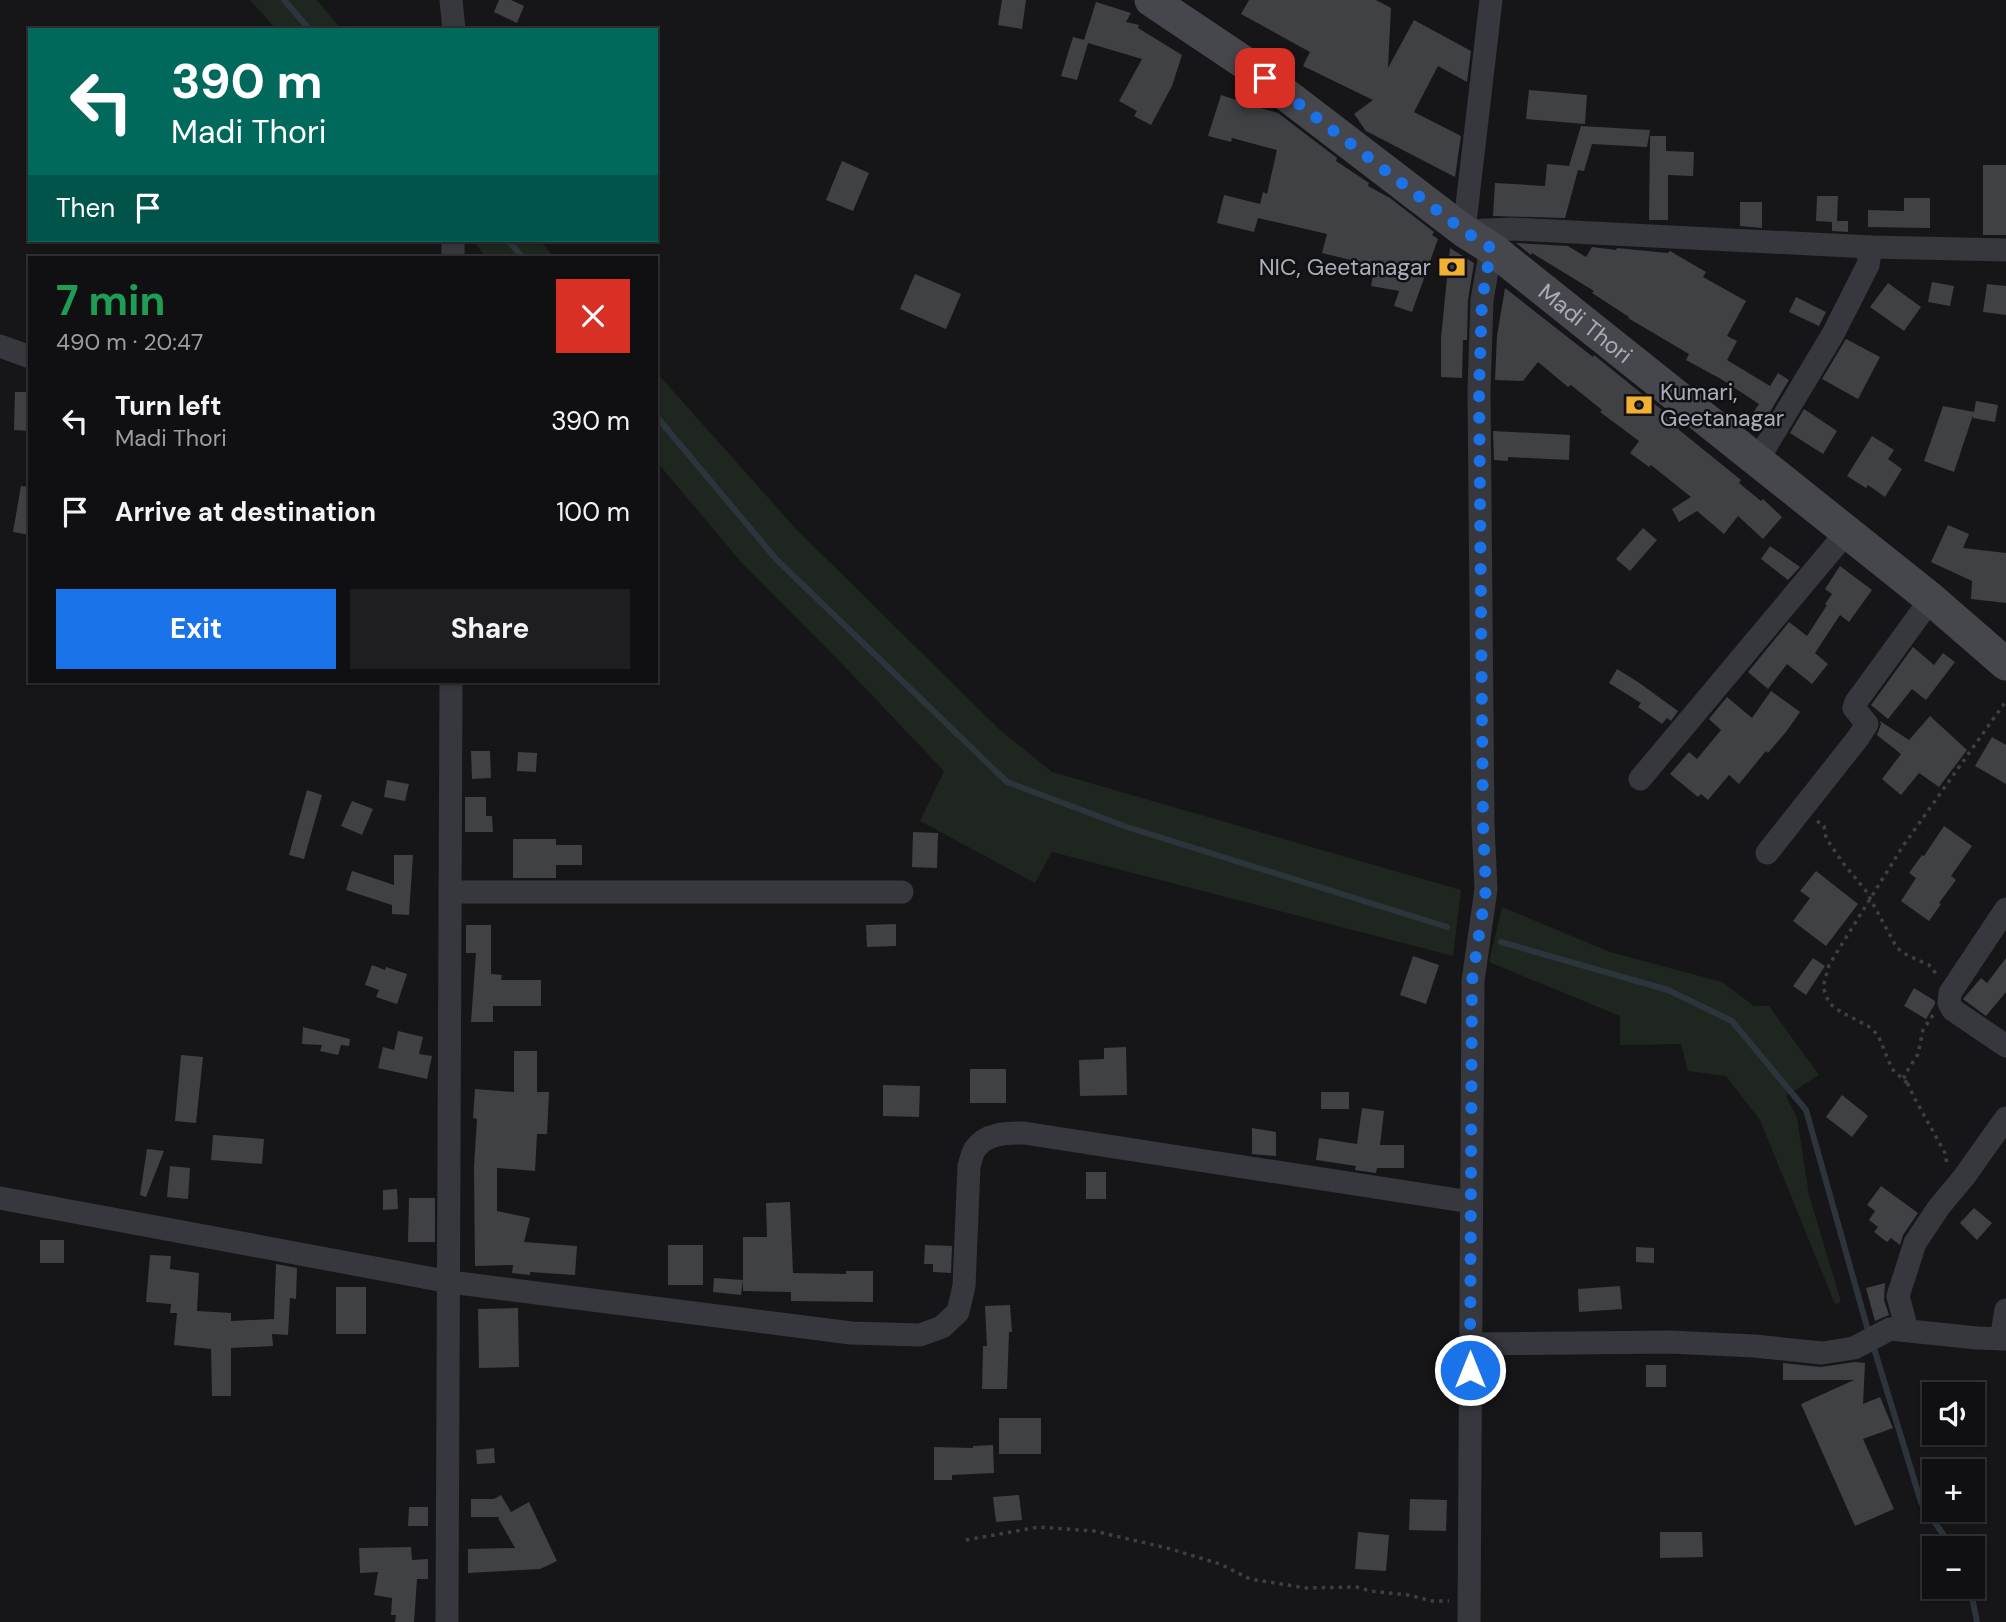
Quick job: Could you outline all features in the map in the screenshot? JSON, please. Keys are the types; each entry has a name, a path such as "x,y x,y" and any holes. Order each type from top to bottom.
{"main road":[{"name":"Madi Thori","path":"1151,0 1242,61 1477,239 1931,599 2006,664"}],"street":[{"path":"451,0 454,28"},
{"path":"1469,1613 1472,981 1486,889 1483,825 1479,390 1482,300 1477,239 1491,0"},
{"path":"1477,239 1512,229 1871,247 2006,250"},
{"path":"1757,461 1833,334 1868,265 1871,247"},
{"path":"0,346 28,356"},
{"path":"1640,779 1846,533"},
{"path":"1767,853 1866,726 1866,721 1854,708 1856,702 1931,599"},
{"path":"447,1622 451,683"},
{"path":"451,892 902,892"},
{"path":"2006,909 1952,990 1949,1003 1953,1010 2006,1046"},
{"path":"1898,1330 1898,1296 1915,1243 2006,1118"},
{"path":"0,1198 450,1282 851,1333 920,1335 942,1327 958,1312 964,1286 969,1166 975,1149 1001,1133 1024,1133 1471,1202"},
{"path":"1470,1344 1670,1342 1822,1353 1854,1348 1898,1330 2003,1339 2006,1310"}],"path":[{"path":"1907,1083 1892,1069 1878,1035 1829,1003 1823,987 1829,965 1903,846 2006,701"},
{"path":"1813,818 1824,826 1826,838 1866,891 1897,948 1929,965 1952,990 1923,1030 1918,1054 1904,1076 1945,1153 1949,1195"},
{"path":"966,1540 1039,1527 1094,1531 1220,1564 1250,1579 1306,1588 1356,1587 1408,1595 1469,1613"}],"shaded area":[{"path":"250,0 317,0 340,28 275,28"},
{"path":"474,242 541,242 553,256 485,256"},
{"path":"658,374 796,529 999,729 1052,772 1461,890 1453,956 1052,852 1035,883 920,821 944,771 741,562 658,463"},
{"path":"1502,907 1610,952 1722,982 1754,1006 1769,1006 1819,1075 1786,1096 1797,1118 1809,1195 1841,1302 1835,1304 1760,1120 1726,1076 1688,1071 1681,1044 1620,1045 1620,1016 1489,962"}],"building":[{"path":"499,0 511,0 524,6 517,23 494,12"},
{"path":"1002,0 1026,0 1022,29 998,25"},
{"path":"1249,0 1376,0 1391,8 1388,68 1414,20 1471,51 1467,82 1438,66 1414,112 1461,136 1455,177 1366,131 1354,114 1373,100 1303,66 1310,52 1241,14"},
{"path":"1096,2 1131,13 1126,22 1139,25 1138,28 1182,55 1172,86 1151,125 1134,116 1137,111 1119,101 1142,59 1088,43 1077,80 1061,76 1073,37 1084,40"},
{"path":"1529,90 1587,95 1585,124 1526,119"},
{"path":"1221,95 1278,113 1337,158 1336,161 1369,183 1368,186 1390,198 1434,232 1432,235 1438,239 1412,312 1394,306 1399,291 1371,286 1375,266 1322,253 1327,234 1258,218 1254,232 1217,223 1224,195 1260,204 1263,192 1267,194 1277,150 1232,138 1231,142 1208,136"},
{"path":"1581,126 1650,130 1647,147 1592,144 1584,171 1578,170 1565,218 1493,216 1495,183 1545,186 1547,164 1569,166"},
{"path":"1650,136 1666,136 1666,151 1694,152 1693,176 1668,175 1668,220 1649,220"},
{"path":"842,161 869,173 853,211 826,200"},
{"path":"1983,165 2006,165 2006,235 1983,235"},
{"path":"1817,196 1838,196 1837,221 1848,221 1848,232 1832,231 1832,222 1816,221"},
{"path":"1904,198 1930,198 1930,228 1868,227 1868,210 1904,211"},
{"path":"1740,202 1762,202 1762,228 1740,226"},
{"path":"1516,243 1568,246 1586,257 1592,247 1670,251 1706,272 1703,277 1746,301 1727,336 1737,341 1727,360 1770,386 1778,373 1789,380 1765,420 1753,413 1759,404 1686,360 1689,354 1628,318 1592,293 1594,291 1532,253 1531,255"},
{"path":"1450,248 1474,263 1468,300 1467,340 1463,340 1462,378 1441,377 1441,338"},
{"path":"915,274 961,294 946,329 900,309"},
{"path":"1932,282 1954,286 1950,306 1928,302"},
{"path":"1888,283 1921,307 1904,331 1870,307"},
{"path":"1987,284 2006,286 2006,315 1983,312"},
{"path":"1505,288 1662,410 1660,412 1679,426 1678,429 1782,517 1763,539 1738,516 1724,534 1697,511 1679,522 1672,509 1691,497 1651,465 1649,467 1630,453 1639,441 1600,412 1602,410 1571,385 1568,387 1538,362 1523,381 1495,380 1497,336"},
{"path":"1796,297 1826,312 1819,326 1789,312"},
{"path":"1846,339 1880,357 1858,399 1822,379"},
{"path":"15,392 28,392 28,431 14,430"},
{"path":"1976,401 1998,405 1995,422 1973,418 1973,415 1954,472 1924,461 1943,406 1974,412"},
{"path":"1804,409 1837,431 1823,454 1790,433"},
{"path":"1493,431 1570,435 1569,460 1508,457 1508,461 1494,460"},
{"path":"1872,436 1894,450 1888,459 1902,469 1885,497 1868,485 1866,488 1847,476"},
{"path":"21,486 28,487 28,535 13,532"},
{"path":"1948,525 1969,534 1963,548 2006,553 2006,603 1971,599 1972,581 1931,562"},
{"path":"1643,528 1657,540 1630,571 1616,559"},
{"path":"1770,546 1800,567 1788,580 1761,559"},
{"path":"1840,566 1872,590 1849,622 1840,615 1815,653 1828,664 1812,684 1787,664 1768,689 1748,672 1789,622 1807,636 1827,605 1825,604 1832,594 1825,589"},
{"path":"1913,647 1934,665 1943,653 1955,662 1926,700 1912,689 1888,719 1871,705"},
{"path":"1617,669 1678,711 1671,721 1667,718 1662,724 1638,707 1641,703 1609,683"},
{"path":"1771,691 1800,712 1786,732 1739,784 1729,775 1708,800 1701,794 1698,797 1670,774 1689,752 1697,759 1721,730 1709,719 1727,697 1752,718"},
{"path":"1930,716 1967,750 1939,787 1919,773 1901,795 1882,779 1901,754 1877,735 1880,721 1909,740"},
{"path":"1992,737 2006,745 2006,784 1975,766"},
{"path":"471,751 490,751 491,778 472,779"},
{"path":"518,752 537,753 536,772 517,771"},
{"path":"387,780 409,784 405,801 384,797"},
{"path":"307,790 322,795 304,859 289,855"},
{"path":"465,797 486,797 486,816 492,816 493,832 465,832"},
{"path":"352,801 373,809 362,835 341,826"},
{"path":"1944,826 1972,846 1951,876 1956,880 1929,921 1901,901 1916,878 1909,873"},
{"path":"913,832 938,833 937,868 912,867"},
{"path":"513,839 556,839 556,845 582,845 582,865 556,865 556,878 513,878"},
{"path":"394,855 413,855 409,915 392,914 392,905 346,890 352,871 394,885"},
{"path":"1816,871 1858,904 1826,946 1793,921 1810,898 1800,891"},
{"path":"896,924 896,946 867,947 866,925"},
{"path":"466,925 491,925 491,974 502,975 501,980 541,980 541,1006 493,1006 493,1022 471,1022 476,953 466,953"},
{"path":"1413,956 1439,965 1426,1004 1400,995"},
{"path":"1813,958 1825,966 1806,995 1793,986"},
{"path":"2006,958 2006,992 1986,1016 1963,999 1981,978 1987,983"},
{"path":"372,965 407,974 397,1004 376,997 379,990 365,985"},
{"path":"1914,988 1935,1001 1926,1019 1904,1006"},
{"path":"303,1027 350,1039 349,1046 341,1045 338,1055 320,1051 322,1045 302,1044"},
{"path":"398,1031 423,1037 419,1054 432,1056 427,1079 378,1068 383,1047 394,1050"},
{"path":"1126,1047 1127,1095 1080,1096 1079,1060 1104,1059 1104,1048"},
{"path":"514,1051 537,1051 537,1092 549,1092 547,1134 537,1134 535,1171 497,1168 497,1211 530,1218 524,1242 577,1246 575,1275 512,1273 513,1265 475,1266 475,1089 514,1092"},
{"path":"181,1055 203,1057 196,1123 175,1121"},
{"path":"970,1069 1006,1069 1006,1103 970,1103"},
{"path":"883,1085 920,1086 919,1117 883,1116"},
{"path":"1321,1092 1349,1092 1349,1109 1321,1109"},
{"path":"1842,1095 1868,1116 1852,1137 1826,1117"},
{"path":"1362,1108 1384,1111 1380,1145 1404,1145 1404,1168 1377,1168 1376,1173 1355,1170 1356,1166 1316,1160 1319,1138 1357,1144"},
{"path":"1252,1128 1276,1132 1276,1156 1252,1154"},
{"path":"213,1135 264,1139 262,1164 211,1160"},
{"path":"147,1149 164,1151 146,1197 140,1195"},
{"path":"170,1166 190,1168 188,1199 167,1197"},
{"path":"1086,1172 1106,1172 1106,1199 1086,1199"},
{"path":"1881,1186 1918,1213 1903,1235 1900,1245 1891,1238 1887,1242 1874,1232 1878,1227 1869,1220 1875,1211 1867,1205"},
{"path":"397,1189 398,1209 383,1210 383,1190"},
{"path":"409,1198 435,1198 435,1242 408,1242"},
{"path":"790,1202 793,1273 846,1274 846,1271 873,1271 873,1302 791,1301 791,1292 743,1291 743,1237 767,1237 766,1203"},
{"path":"1974,1208 1992,1223 1977,1240 1960,1223"},
{"path":"40,1240 64,1240 64,1263 40,1263"},
{"path":"668,1245 703,1245 703,1285 668,1285"},
{"path":"925,1245 952,1246 951,1273 933,1272 933,1264 924,1264"},
{"path":"1636,1247 1654,1248 1654,1263 1636,1262"},
{"path":"150,1255 171,1256 170,1269 199,1273 197,1311 231,1313 231,1321 274,1319 276,1264 297,1268 296,1299 290,1298 288,1335 272,1334 273,1346 231,1348 231,1396 212,1396 211,1349 174,1345 177,1313 170,1313 171,1304 146,1302"},
{"path":"714,1278 743,1280 741,1295 713,1292"},
{"path":"1885,1283 1884,1300 1889,1315 1875,1321 1866,1288"},
{"path":"1620,1286 1622,1309 1579,1312 1578,1289"},
{"path":"336,1287 366,1287 366,1334 336,1334"},
{"path":"1010,1305 1012,1332 1009,1332 1007,1389 982,1389 983,1346 987,1346 985,1306"},
{"path":"518,1308 519,1367 479,1368 478,1309"},
{"path":"1783,1363 1821,1367 1865,1363 1863,1404 1880,1397 1893,1428 1863,1439 1894,1509 1855,1526 1801,1404 1854,1380 1783,1380"},
{"path":"1646,1365 1666,1365 1666,1387 1646,1387"},
{"path":"999,1418 1041,1418 1041,1454 999,1454"},
{"path":"993,1445 994,1473 952,1475 952,1480 934,1480 934,1447 973,1448"},
{"path":"494,1448 495,1463 477,1464 476,1450"},
{"path":"501,1495 511,1512 529,1502 557,1561 540,1569 468,1573 468,1549 515,1548 498,1518 500,1517 471,1517 471,1499 494,1499"},
{"path":"1019,1495 1022,1520 996,1522 993,1497"},
{"path":"1410,1499 1447,1500 1446,1531 1409,1530"},
{"path":"409,1507 428,1507 428,1526 408,1526"},
{"path":"1358,1532 1389,1535 1386,1571 1355,1569"},
{"path":"1660,1532 1702,1532 1703,1557 1660,1558"},
{"path":"411,1547 412,1560 428,1559 428,1579 417,1579 414,1622 395,1622 396,1615 391,1615 392,1598 374,1595 378,1572 360,1573 359,1548"}],"waterway":[{"path":"284,0 308,28"},
{"path":"510,242 521,256"},
{"path":"658,418 776,559 1007,782 1127,827 1447,927"},
{"path":"1501,942 1668,990 1732,1021 1806,1110 1869,1334"},
{"path":"1873,1345 1921,1502 1944,1536"},
{"path":"1972,1599 1977,1622"}],"place":[{"name":"NIC, Geetanagar","path":"1452,267"},
{"name":"Kumari, Geetanagar","path":"1639,405"}],"route":[{"path":"1265,78 1464,231 1491,248 1482,300 1479,390 1483,825 1486,889 1472,981 1470,1370"}]}
